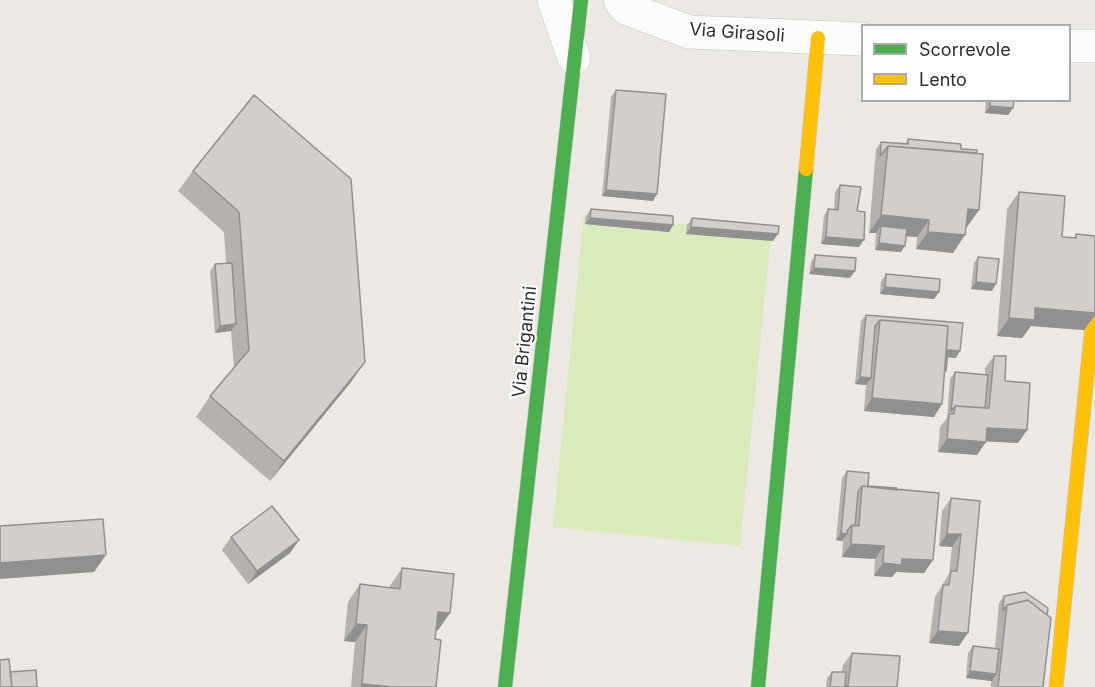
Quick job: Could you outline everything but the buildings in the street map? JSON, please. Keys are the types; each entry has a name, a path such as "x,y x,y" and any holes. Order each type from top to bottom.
{"street":[{"path":"554,0 574,58"},
{"name":"Via Brigantini","path":"505,687 581,0"},
{"name":"Via Girasoli","path":"620,0 626,8 689,32 861,39"},
{"path":"758,687 819,38"},
{"path":"1071,46 1095,46"},
{"path":"1056,687 1095,295"}],"green space":[{"path":"584,214 771,233 740,546 553,527"}],"traffic: fast":[{"path":"505,687 581,0"},
{"path":"758,687 806,169"}],"traffic: slow":[{"path":"806,169 818,38"},
{"path":"1056,687 1095,295"}]}
